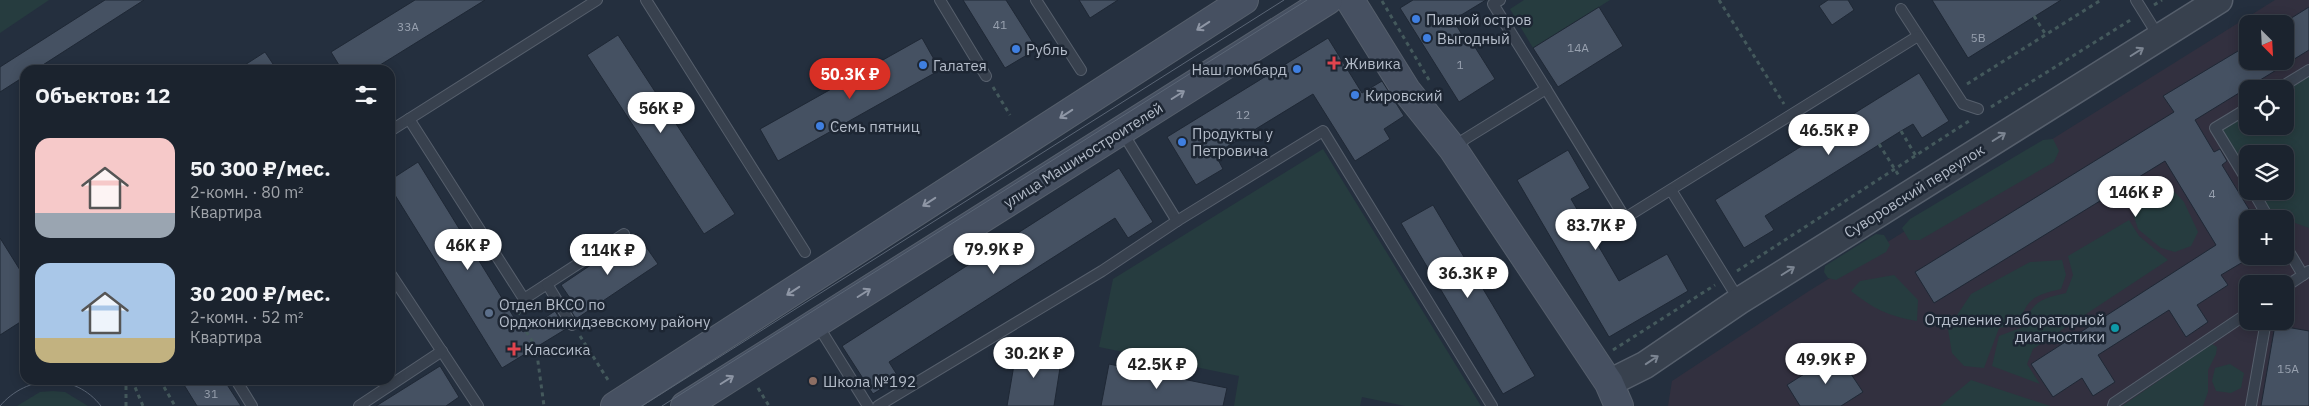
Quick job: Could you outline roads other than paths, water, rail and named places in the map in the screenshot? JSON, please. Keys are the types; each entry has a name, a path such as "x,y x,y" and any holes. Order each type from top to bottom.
{"main road":[{"path":"613,395 1244,0"},
{"name":"улица Машиностроителей","path":"686,406 1328,0"},
{"path":"1350,0 1406,90 1453,150 1614,394"}],"street":[{"name":"Суворовский переулок","path":"1614,394 1645,365 1739,301 2220,0"}],"lane":[{"path":"395,128 597,0"},
{"path":"646,0 805,252"},
{"path":"940,0 986,76"},
{"path":"1036,0 1081,70"},
{"path":"1500,0 1493,4 1625,218 1918,36"},
{"path":"2136,0 2160,38"},
{"path":"1901,9 1963,104 1978,109"},
{"path":"2293,80 2309,70"},
{"path":"1453,150 1465,139 1546,89"},
{"path":"2239,113 2215,128 2239,167"},
{"path":"409,119 524,299 624,234"},
{"path":"1122,130 1177,221"},
{"path":"878,406 1102,270 1322,131 1492,406"},
{"path":"1671,190 1739,301"},
{"path":"2294,257 2306,273 2294,281"},
{"path":"395,280 478,406"},
{"path":"546,284 572,325"},
{"path":"2113,406 2114,403 2239,318"},
{"path":"816,323 868,406"},
{"path":"2251,406 2264,330"},
{"path":"395,382 442,351"},
{"path":"239,385 252,406"},
{"path":"359,406 391,385"}],"tram line":[{"path":"642,406 1284,0"},
{"path":"662,406 1307,0"},
{"path":"0,406 11,395 32,385"},
{"path":"72,385 90,395 101,406"}],"place":[{"name":"Пивной остров","path":"1416,19"},
{"name":"Выгодный","path":"1427,38"},
{"name":"Рубль","path":"1016,49"},
{"name":"Живика","path":"1334,63"},
{"name":"Галатея","path":"923,65"},
{"name":"Наш ломбард","path":"1297,69"},
{"name":"Кировский","path":"1355,95"},
{"name":"Семь пятниц","path":"820,126"},
{"name":"Продукты у Петровича","path":"1182,142"},
{"name":"Отдел ВКСО по Орджоникидзевскому району","path":"489,313"},
{"name":"Отделение лабораторной диагностики","path":"2115,328"},
{"name":"Классика","path":"514,349"},
{"name":"Школа №192","path":"813,381"}]}
